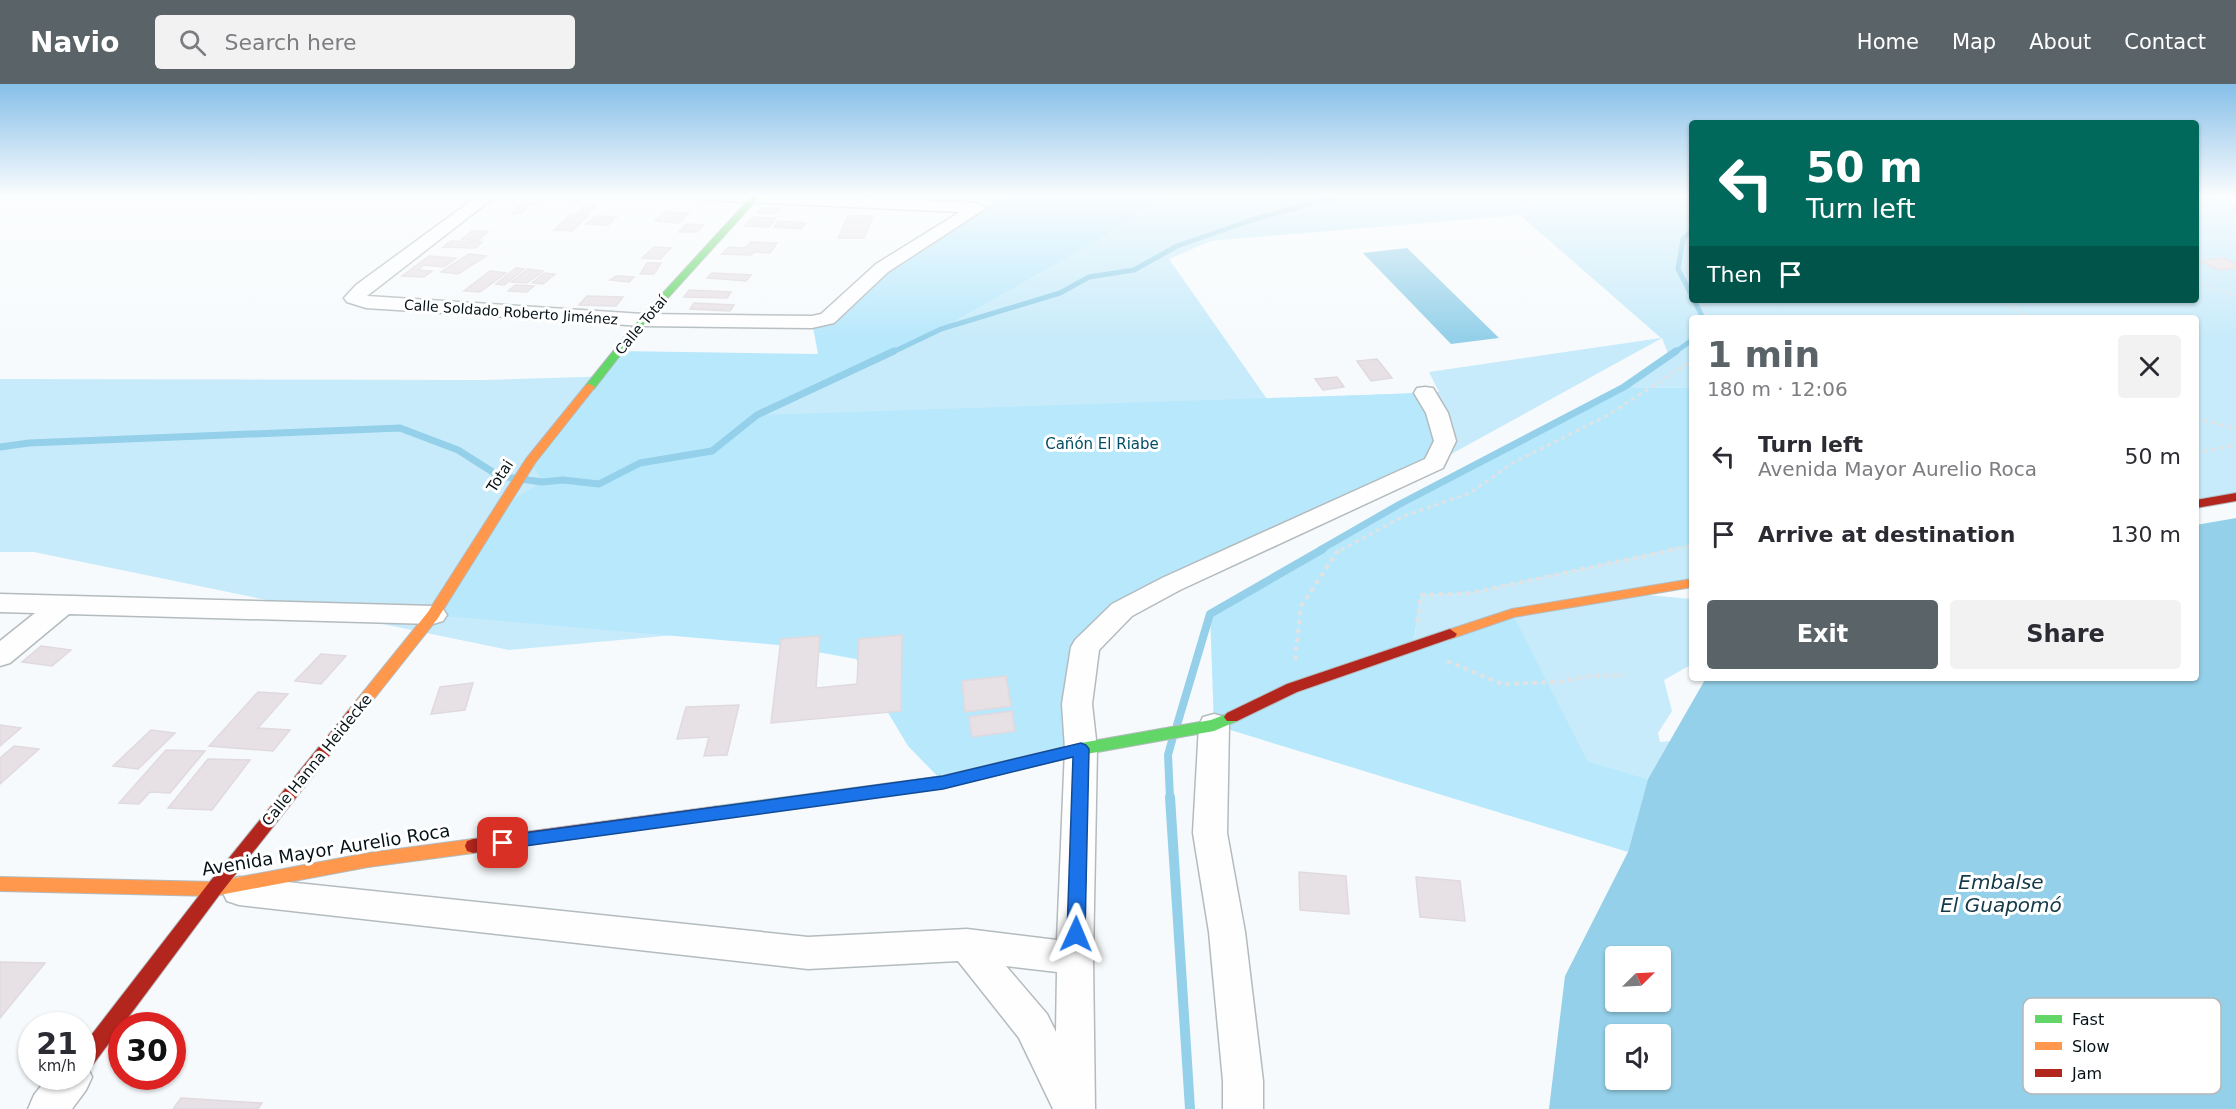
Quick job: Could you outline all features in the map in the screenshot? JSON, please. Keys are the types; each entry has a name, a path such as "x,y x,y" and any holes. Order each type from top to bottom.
{"main road":[{"name":"Calle Totaí","path":"530,461 643,320 713,243"},
{"name":"Totai","path":"498,509 530,461"},
{"path":"2199,503 2236,497"},
{"name":"Calle Hanna Heidecke","path":"96,1045 214,889 433,615 498,509"},
{"name":"Avenida Mayor Aurelio Roca","path":"0,884 214,889 369,861 943,782 1092,747 1199,728 1292,688 1512,613 1689,584"}],"street":[{"name":"Calle Soldado Roberto Jiménez","path":"425,243 354,298 366,302 643,320 812,322 826,319 868,278 923,243"},
{"path":"1074,1109 1075,958 1092,747 1077,704 1085,647 1122,610 1171,584 1435,463 1444,441 1437,413 1425,393"},
{"path":"0,603 433,615"},
{"path":"0,656 61,606"},
{"path":"1199,728 1210,833 1227,932 1243,1109"},
{"path":"214,889 808,953 967,945 1075,958"},
{"path":"967,945 1033,1026 1074,1109"},
{"path":"48,1109 62,1090"}],"path":[{"path":"2199,283 2236,296"},
{"path":"2005,303 2025,315"},
{"path":"1292,688 1301,606 1337,552 1404,516 1470,493 1510,464 1606,416 1689,363"},
{"path":"2199,419 2236,429"},
{"path":"2199,452 2236,445"},
{"path":"1624,675 1588,676 1559,682 1502,684 1413,646 1421,595 1470,593 1689,546"}],"green space":[{"path":"921,243 1094,243 926,338 759,415 1425,393 1437,413 1435,463 1171,584 1085,647 1081,749 943,782 908,746 856,659 778,645 433,615 498,509 542,482 530,461 619,351 818,354 812,322"},
{"name":"Cañón El Riabe","path":"1094,243 1207,243 1169,259 1267,399 1439,392 1429,372 1661,338 1552,243 1689,243 1689,303 2199,303 2199,243 2236,243 2236,497 2199,503 2199,315 1689,315 1689,388 1624,387 1669,356 1662,338 1435,463 1085,598 509,650 34,552 0,552 0,379 484,380 777,371 926,338"},
{"path":"1624,387 1689,388 1689,546 1470,593 1421,595 1413,645 1512,613 1588,762 1648,779 1628,852 1214,725 1210,614 1400,504"},
{"path":"1689,546 1689,584 1636,594 1689,599 1689,666 1664,680 1672,711 1658,733 1660,742 1670,741 1648,779 1588,763 1511,613 1413,646 1421,595 1470,593"}],"water":[{"path":"1407,248 1499,338 1451,344 1363,253"},
{"name":"Embalse El Guapomó","path":"2236,518 2236,1109 1549,1109 1565,976 1628,852 1648,779 1704,681 2199,681 2199,524"}],"building":[{"path":"449,243 481,243 476,248 443,247"},
{"path":"750,243 777,243 770,253 722,254 729,247 745,248"},
{"path":"654,247 671,248 660,259 642,258"},
{"path":"469,254 486,256 458,274 441,272"},
{"path":"429,256 456,258 444,267 424,265 418,270 432,271 424,277 402,276"},
{"path":"2224,258 2236,264 2236,268 2219,270 2200,261"},
{"path":"647,263 661,263 654,274 640,274"},
{"path":"516,268 524,269 504,285 496,284"},
{"path":"528,269 543,271 527,283 511,282"},
{"path":"490,271 506,273 480,292 464,291"},
{"path":"544,273 555,274 543,284 532,283"},
{"path":"712,273 751,275 746,281 707,278"},
{"path":"616,276 634,277 629,282 610,280"},
{"path":"515,285 534,286 527,292 508,291"},
{"path":"689,290 731,292 727,298 684,297"},
{"path":"587,296 623,297 616,306 579,305"},
{"path":"694,303 734,305 730,311 690,309"},
{"path":"1377,359 1392,378 1371,381 1357,361"},
{"path":"1337,377 1344,387 1323,390 1315,379"},
{"path":"902,635 901,711 771,723 781,639 820,636 816,688 857,684 859,639"},
{"path":"41,646 71,650 52,666 22,662"},
{"path":"321,654 346,656 321,684 295,681"},
{"path":"1006,676 1011,706 965,712 962,681"},
{"path":"473,683 465,710 431,714 440,687"},
{"path":"258,692 288,694 258,728 290,730 273,751 209,746"},
{"path":"739,705 727,755 704,756 709,737 677,739 686,707"},
{"path":"1012,711 1015,731 972,737 969,717"},
{"path":"0,725 21,728 0,746"},
{"path":"151,730 175,733 138,769 113,766"},
{"path":"14,746 39,749 0,784 0,758"},
{"path":"166,750 205,751 170,793 150,792 139,804 119,803"},
{"path":"208,759 250,760 212,810 168,808"},
{"path":"1299,872 1346,876 1349,914 1300,910"},
{"path":"1416,877 1460,881 1465,921 1420,917"},
{"path":"0,962 45,963 0,1018"},
{"path":"181,1098 262,1103 258,1109 173,1109"}],"waterway":[{"path":"891,353 941,329 1060,293 1089,277 1134,270 1186,243"},
{"path":"1682,243 1678,269 1689,290"},
{"path":"1696,303 1702,315"},
{"path":"1674,353 1689,342"},
{"path":"0,447 29,443 400,428 458,450 499,476 542,482 563,480 599,484 640,463 712,451 757,415 894,351"},
{"path":"1320,550 1400,504 1624,387 1676,351"},
{"path":"1177,725 1210,614 1323,549"},
{"path":"1170,798 1168,755 1173,737"},
{"path":"1170,797 1190,1109"}],"traffic: fast":[{"path":"590,387 643,320 713,243"},
{"path":"719,812 943,782 1081,749 1214,725 1232,717"}],"traffic: slow":[{"path":"353,715 433,615 530,461 590,387"},
{"path":"1450,634 1512,613 1689,584"},
{"path":"0,884 214,889 368,860 473,846"}],"traffic: jam":[{"path":"2199,503 2236,497"},
{"path":"1232,717 1292,688 1450,634"},
{"path":"96,1045 214,889 353,715"},
{"path":"473,846 719,812"}],"route":[{"path":"503,843 943,782 1081,749 1076,934"}]}
